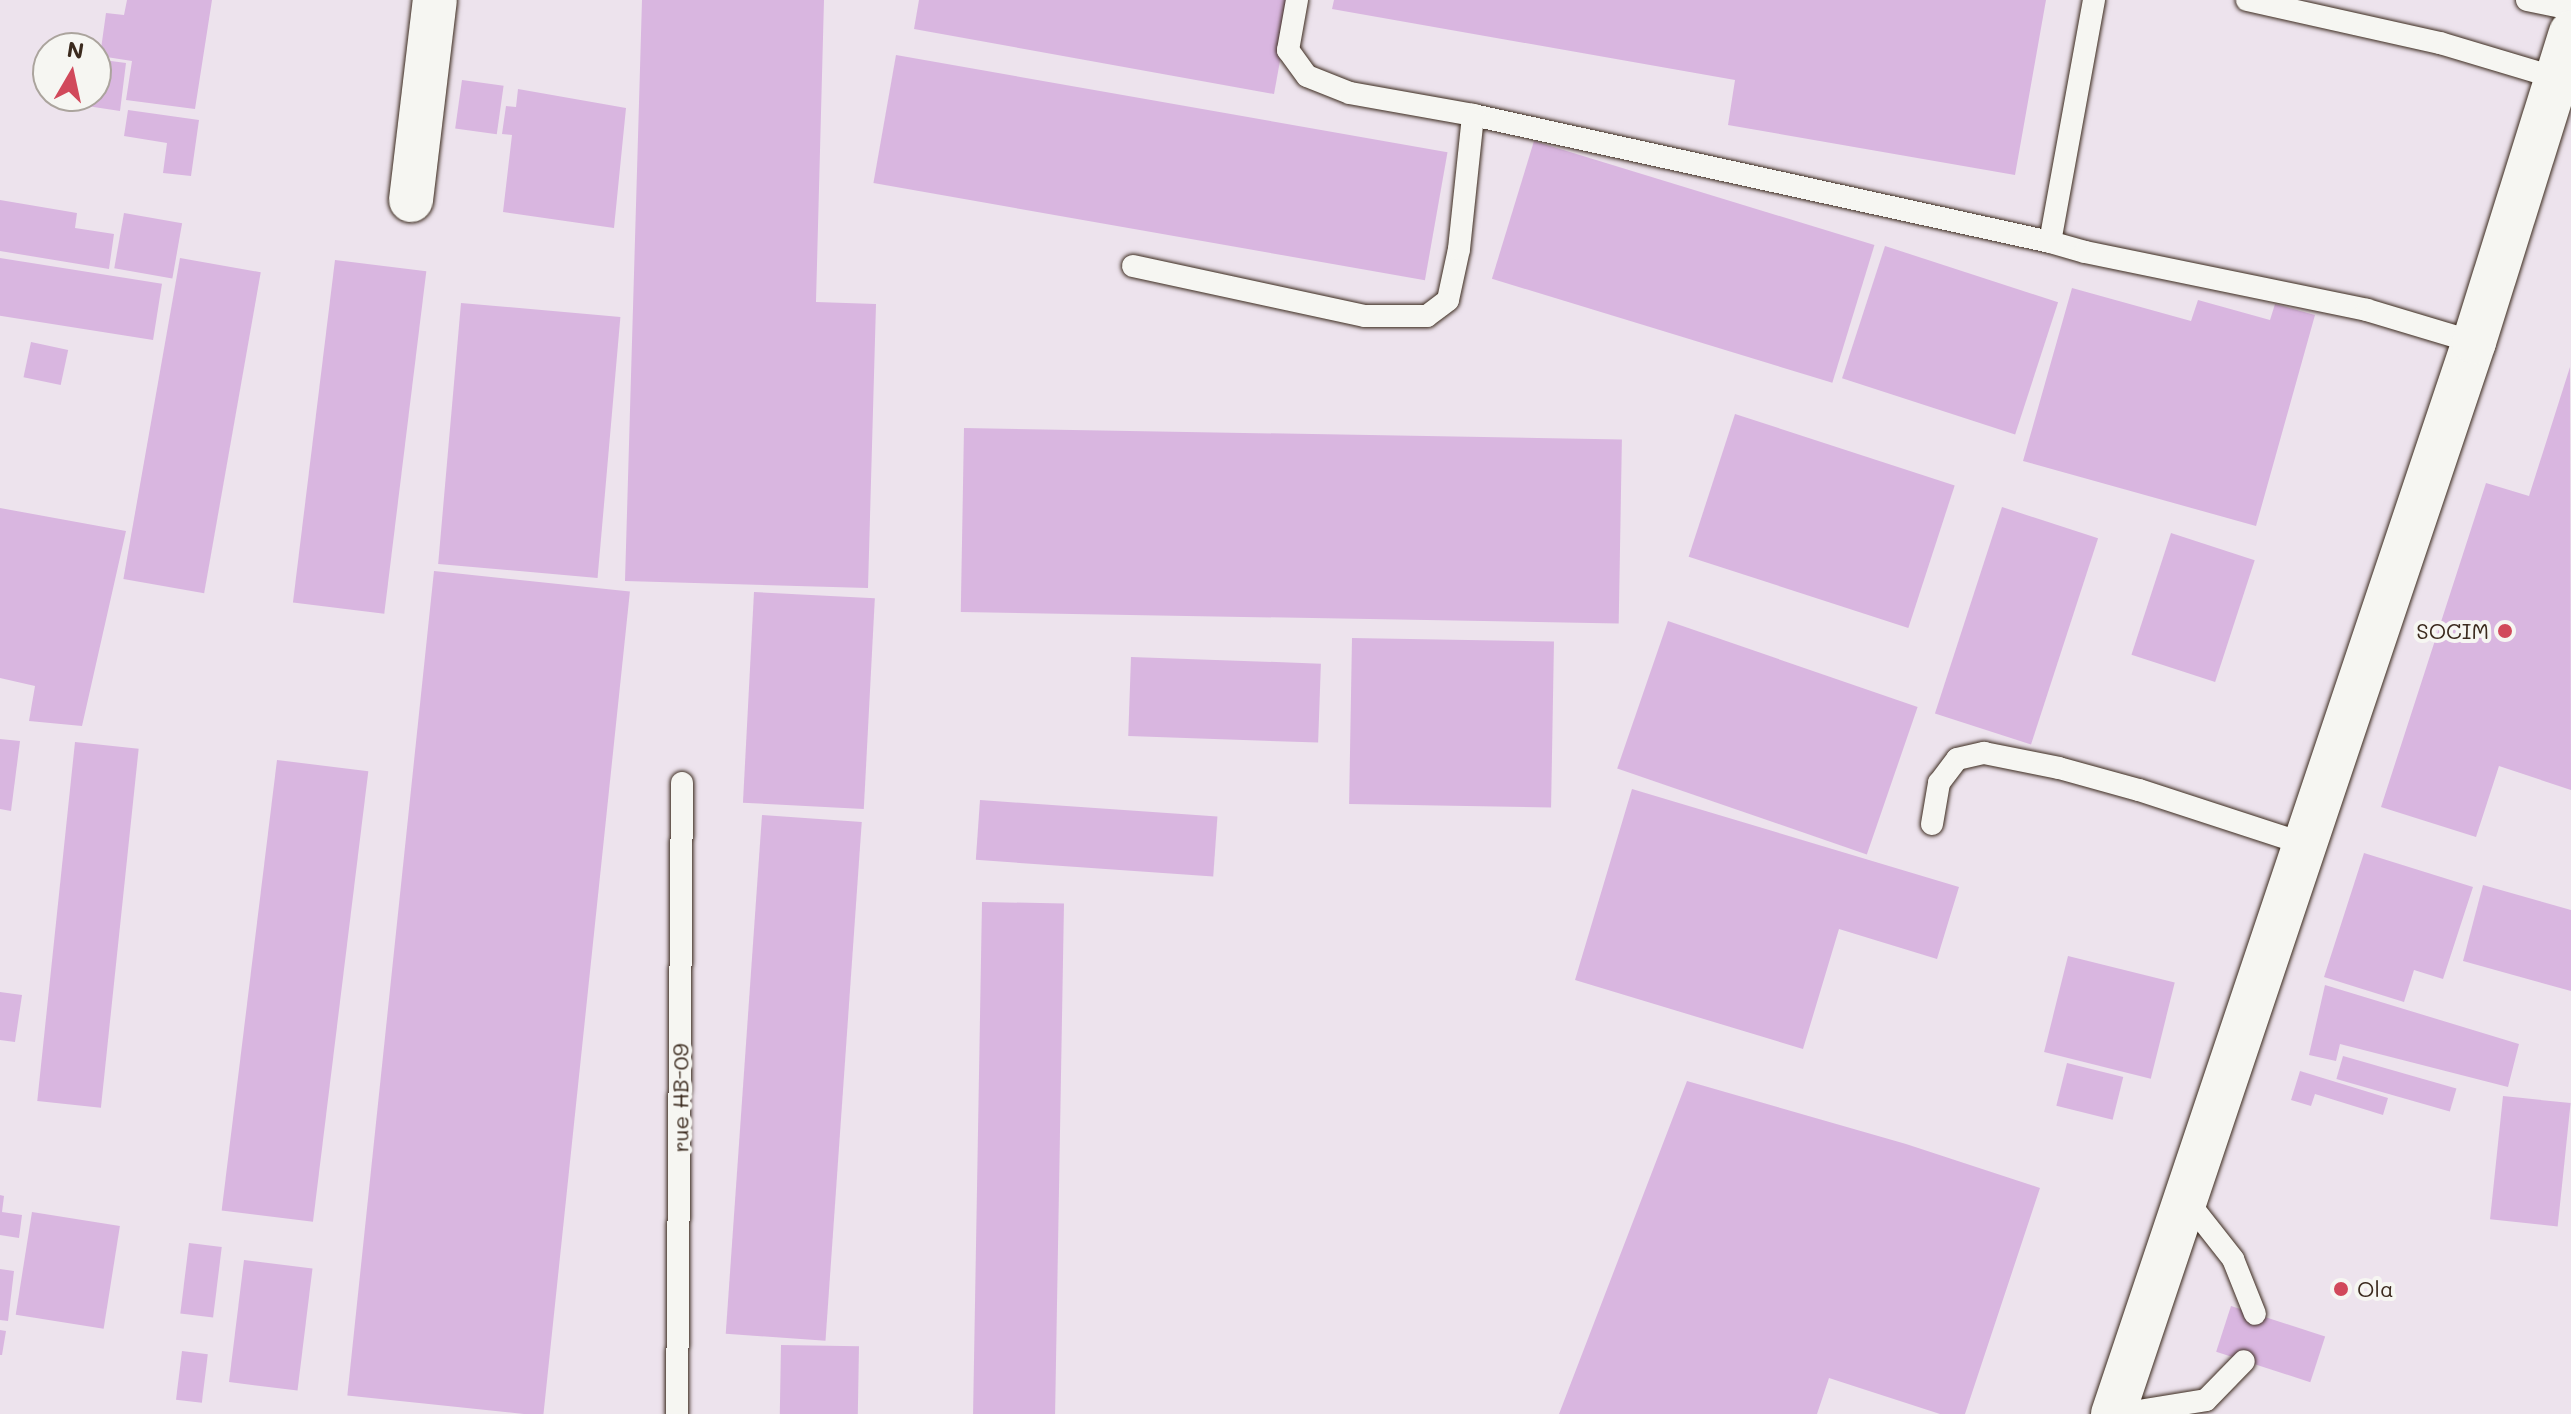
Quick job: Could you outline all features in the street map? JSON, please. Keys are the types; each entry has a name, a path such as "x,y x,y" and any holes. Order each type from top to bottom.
{"street":[{"path":"411,200 435,0"},
{"path":"2113,1414 2474,342 2567,43"}],"lane":[{"path":"1297,0 1288,50 1307,76 1350,93 1473,115 2085,252 2367,310 2474,342"},
{"path":"2050,242 2094,0"},
{"path":"2247,0 2440,43 2567,43"},
{"path":"2527,0 2567,43"},
{"path":"1133,266 1365,316 1427,316 1448,300 1459,249 1473,115"},
{"path":"1932,824 1939,783 1957,759 1984,753 2059,768 2139,790 2304,844"},
{"name":"rue HB-09","path":"677,1414 682,783"},
{"path":"2185,1198 2233,1259 2255,1314"},
{"path":"2120,1414 2206,1400 2244,1361"}],"building":[{"path":"127,0 212,0 195,109 126,100 132,61 112,58 112,32 103,32 106,13 124,15"},
{"path":"642,0 824,0 816,302 876,304 868,588 625,581"},
{"path":"919,0 1291,0 1274,94 914,29"},
{"path":"1334,0 2046,0 2015,175 1728,125 1735,80 1332,9"},
{"path":"896,55 1447,152 1425,280 873,183"},
{"path":"112,61 126,63 120,111 112,110"},
{"path":"462,80 504,86 497,134 455,129"},
{"path":"518,89 626,108 614,228 503,212 512,135 502,134 506,106 516,107"},
{"path":"128,110 199,120 191,176 163,173 167,143 124,136"},
{"path":"1534,141 1874,245 1832,383 1492,279"},
{"path":"0,200 77,213 75,228 114,234 109,269 0,251"},
{"path":"124,213 182,223 172,278 114,268"},
{"path":"1885,246 2058,302 2015,434 1842,378"},
{"path":"0,258 162,284 153,340 0,316"},
{"path":"180,258 261,272 204,593 123,579"},
{"path":"335,260 426,271 384,614 293,602"},
{"path":"2072,288 2191,321 2198,300 2270,320 2275,304 2315,315 2256,526 2023,461"},
{"path":"461,303 620,317 598,578 438,564"},
{"path":"31,342 68,350 61,385 24,377"},
{"name":"SOCIM","path":"2570,367 2571,790 2499,766 2476,837 2381,807 2486,483 2529,496"},
{"path":"1735,414 1955,485 1908,628 1689,557"},
{"path":"964,428 1622,439 1619,623 961,612"},
{"path":"2002,507 2098,538 2031,745 1935,713"},
{"path":"0,508 126,531 82,726 29,721 35,686 0,678"},
{"path":"2171,533 2255,560 2215,682 2131,655"},
{"path":"434,571 630,592 543,1414 347,1395"},
{"path":"754,592 875,598 864,809 743,803"},
{"path":"1668,621 1918,707 1867,854 1617,769"},
{"path":"1352,638 1554,642 1551,808 1349,804"},
{"path":"1131,657 1321,664 1318,743 1128,736"},
{"path":"0,739 20,741 11,811 0,809"},
{"path":"75,742 139,749 101,1108 37,1101"},
{"path":"277,760 368,771 313,1222 222,1211"},
{"path":"1632,789 1959,887 1937,959 1839,929 1803,1049 1575,980"},
{"path":"980,800 1217,817 1213,876 976,860"},
{"path":"762,815 862,822 825,1341 726,1334"},
{"path":"2364,853 2473,887 2443,979 2414,970 2404,1002 2324,977"},
{"path":"2483,885 2571,910 2571,991 2463,961"},
{"path":"982,902 1064,903 1055,1414 973,1414"},
{"path":"2068,956 2175,983 2151,1079 2044,1052"},
{"path":"2325,985 2519,1044 2508,1087 2340,1044 2336,1061 2309,1055"},
{"path":"0,992 22,995 15,1042 0,1040"},
{"path":"2343,1056 2456,1089 2450,1112 2336,1079"},
{"path":"2067,1063 2123,1077 2113,1120 2056,1106"},
{"path":"2300,1071 2388,1098 2383,1115 2315,1094 2311,1106 2291,1100"},
{"path":"1687,1081 1906,1144 2040,1188 1965,1414 1940,1414 1829,1378 1817,1414 1559,1414"},
{"path":"2503,1096 2571,1103 2558,1226 2490,1219"},
{"path":"0,1195 4,1196 2,1212 22,1215 19,1238 0,1235"},
{"path":"32,1212 120,1226 104,1329 16,1315"},
{"path":"189,1243 222,1247 213,1317 180,1313"},
{"path":"244,1260 312,1268 297,1390 229,1382"},
{"path":"0,1269 14,1271 8,1321 0,1320"},
{"path":"2231,1306 2325,1337 2310,1382 2216,1352"},
{"path":"0,1330 6,1331 2,1355 0,1355"},
{"path":"781,1345 859,1346 858,1414 780,1414"},
{"path":"182,1351 208,1354 202,1403 176,1400"}],"place":[{"name":"SOCIM","path":"2505,631"},
{"name":"Ola","path":"2341,1289"}]}
